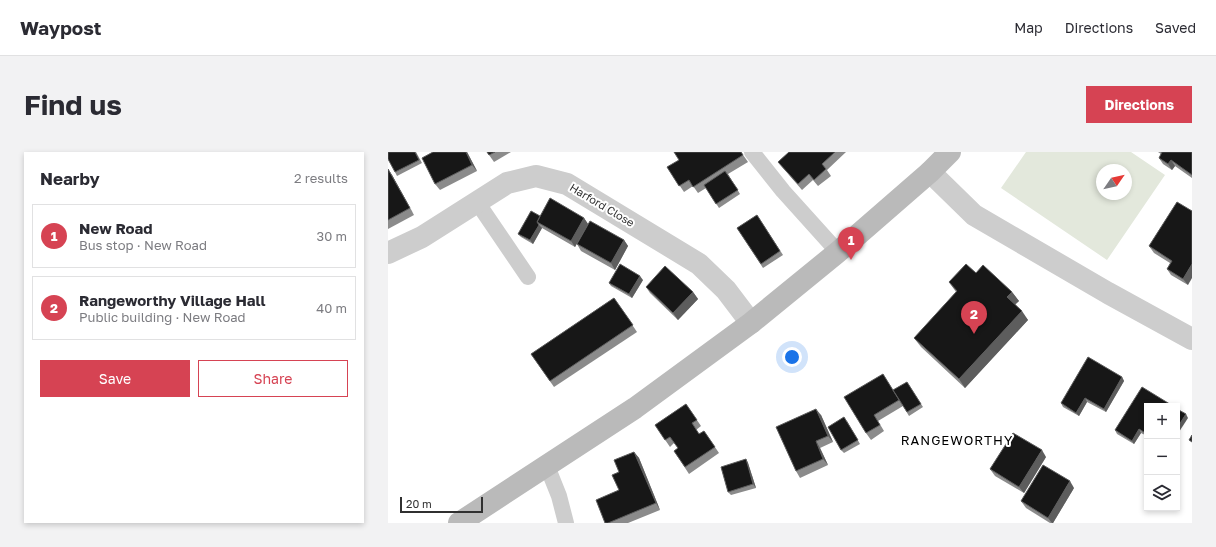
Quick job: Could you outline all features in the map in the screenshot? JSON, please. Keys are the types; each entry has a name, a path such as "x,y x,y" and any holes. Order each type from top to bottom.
{"main road":[{"path":"459,523 635,408 751,324 838,252 930,172 950,152"}],"street":[{"path":"930,172 974,215 1108,294 1192,340"},
{"name":"Harford Close","path":"388,253 422,237 507,183 536,176 567,184 699,264 726,290 751,324"}],"lane":[{"path":"752,152 783,190 838,252"},
{"path":"477,202 528,277"},
{"path":"547,466 559,496 566,523"}],"shaded area":[{"path":"1026,152 1131,152 1165,175 1107,260 1001,188"}],"building":[{"path":"388,152 415,152 419,160 395,172 388,159"},
{"path":"433,152 466,152 472,165 435,184 422,158"},
{"path":"487,152 495,152 489,155"},
{"path":"674,152 741,152 743,155 693,187 689,180 679,186 667,167 679,160"},
{"path":"789,152 835,152 822,164 826,169 814,180 809,174 798,184 778,162"},
{"path":"1162,152 1192,152 1192,175 1171,160 1168,164 1159,158"},
{"path":"388,169 410,208 388,220"},
{"path":"725,171 738,190 716,204 704,185"},
{"path":"550,198 584,218 571,241 537,222"},
{"path":"1177,202 1192,211 1192,264 1183,279 1167,269 1172,261 1149,246"},
{"path":"531,211 540,216 537,222 539,225 530,240 518,234"},
{"path":"757,215 780,251 761,264 737,228"},
{"path":"590,221 624,240 611,263 577,244"},
{"path":"620,264 640,276 629,294 609,283"},
{"path":"966,264 976,273 983,265 1012,292 1007,297 1022,311 959,379 914,338 957,291 949,282"},
{"path":"665,266 693,292 673,313 646,287"},
{"path":"614,298 633,325 550,381 531,354"},
{"path":"1088,357 1122,377 1104,409 1085,398 1076,413 1061,403"},
{"path":"883,374 899,400 874,415 880,425 866,433 844,397"},
{"path":"907,382 921,404 907,412 893,390"},
{"path":"1142,387 1168,403 1144,403 1144,432 1139,429 1132,441 1115,430"},
{"path":"686,404 697,420 692,423 699,434 704,431 715,447 685,467 674,451 678,448 670,437 665,440 655,425"},
{"path":"816,409 828,436 816,441 823,459 796,471 776,427"},
{"path":"1180,411 1186,414 1180,423"},
{"path":"844,417 858,440 841,450 828,427"},
{"path":"1013,433 1042,450 1019,487 990,469"},
{"path":"1192,435 1192,442 1189,440"},
{"path":"634,452 656,503 605,523 596,500 619,490 612,475 619,472 614,460"},
{"path":"746,459 753,484 728,492 721,467"},
{"path":"1043,465 1070,481 1048,518 1021,501"}],"place":[{"name":"New Road","path":"851,260"},
{"name":"Rangeworthy Village Hall","path":"974,334"}],"district":[{"name":"RANGEWORTHY","path":"957,440"}]}
